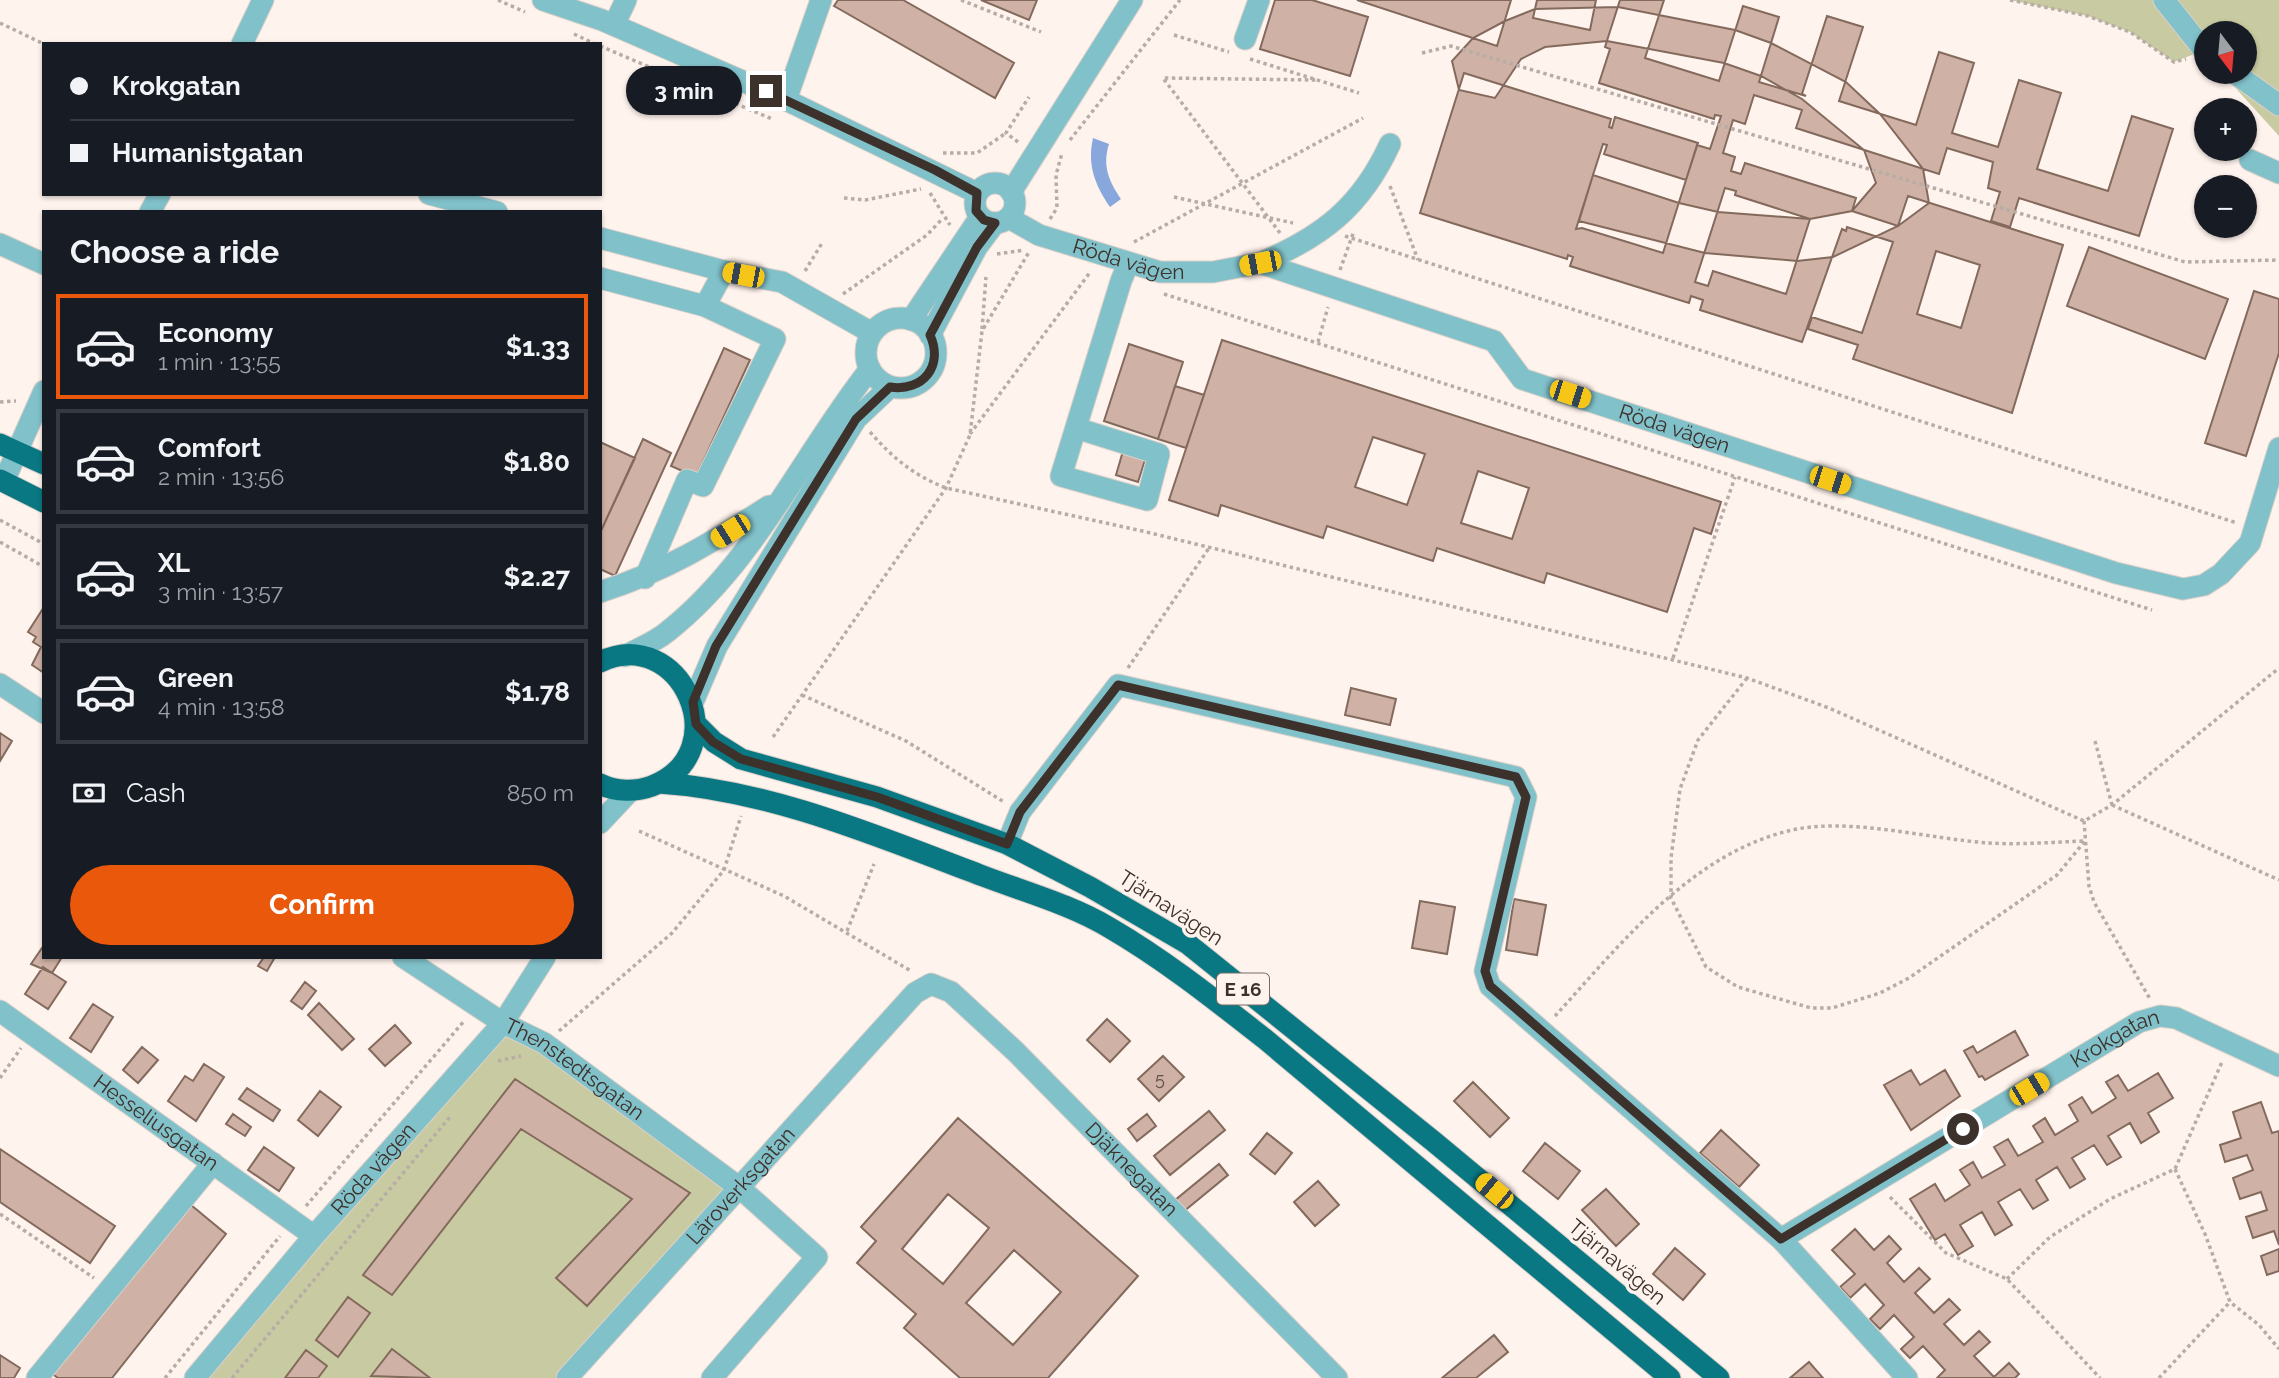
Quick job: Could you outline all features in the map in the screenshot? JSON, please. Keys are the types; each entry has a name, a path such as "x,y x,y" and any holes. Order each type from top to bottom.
{"highway":[{"path":"8,448 42,463"},
{"path":"2,481 42,501"},
{"path":"602,784 629,791 659,783 686,759 696,724 693,702 678,677 667,668 654,661 608,659"},
{"name":"Tjärnavägen","path":"696,724 713,742 741,759 877,797 1007,844 1090,887 1188,944 1433,1141 1719,1378"},
{"name":"E 16","path":"659,783 717,789 803,811 1044,899 1108,926 1203,990 1265,1038 1670,1378"}],"street":[{"path":"243,42 263,0"},
{"path":"543,0 614,25 786,100 977,193"},
{"path":"614,25 626,0"},
{"path":"786,100 821,0"},
{"path":"1007,188 1091,53 1119,0"},
{"path":"1091,53 1132,0"},
{"path":"1245,39 1259,0"},
{"path":"2164,0 2194,39"},
{"path":"2250,84 2279,105"},
{"path":"1260,263 1291,250 1324,230 1352,205 1385,154"},
{"path":"2252,161 2279,173"},
{"path":"994,219 975,205 977,193 988,184 1007,188"},
{"path":"930,335 976,247 994,219 1014,205 1007,188"},
{"path":"430,200 487,210"},
{"name":"Röda vägen","path":"994,219 1039,235 1098,264 1124,272 1213,272 1260,263 1494,341 1522,379 2116,573 2183,589 2204,585 2221,574 2250,543 2279,448"},
{"path":"602,239 724,271 782,282 872,333"},
{"path":"0,244 42,263"},
{"path":"911,320 976,247"},
{"path":"705,306 724,271"},
{"path":"1076,428 1159,454 1147,500 1061,476 1124,272"},
{"path":"602,279 705,306 775,339 703,486 687,481 645,578"},
{"path":"890,320 911,320 930,335 936,355 928,375 911,387 890,387 870,369 866,351 872,333 890,320"},
{"path":"608,659 666,633 715,588 780,499 841,405 870,369"},
{"path":"693,702 716,646 856,419 890,387"},
{"path":"2,481 8,448 42,394"},
{"path":"602,591 645,578 684,559 780,499"},
{"path":"0,684 42,712"},
{"path":"1007,844 1020,812 1118,685 1516,777 1526,797 1485,971 1490,986 1781,1239 1907,1378"},
{"path":"602,821 629,791"},
{"name":"Thenstedtsgatan","path":"406,959 503,1023 544,1043 740,1188 817,1257 712,1378"},
{"name":"Röda vägen","path":"195,1378 314,1236 503,1023 544,959"},
{"name":"Läroverksgatan","path":"567,1378 923,989"},
{"name":"Djäknegatan","path":"923,989 951,992 1016,1052 1334,1377"},
{"name":"Hesseliusgatan","path":"0,1011 314,1236"},
{"name":"Krokgatan","path":"1781,1239 2139,1022 2160,1016 2176,1018 2279,1066"},
{"path":"37,1378 213,1163"}],"path":[{"path":"961,0 1041,33"},
{"path":"1039,235 1057,208 1056,175 1063,149 1180,0"},
{"path":"2010,0 2088,16 2130,32 2174,62 2194,55"},
{"path":"0,23 42,43"},
{"path":"1174,34 1359,93"},
{"path":"1422,53 1451,46 2185,262 2279,260"},
{"path":"602,47 781,122"},
{"path":"1291,250 1163,78 1316,80"},
{"path":"1079,267 1098,264 1363,118"},
{"path":"940,152 977,153 1006,134"},
{"path":"1385,154 1418,260"},
{"path":"916,181 928,188 943,218 976,247 1030,250 982,331"},
{"path":"844,198 865,200 928,188"},
{"path":"1174,197 1324,230 2256,528"},
{"path":"841,295 927,235 943,218"},
{"path":"1318,342 1333,288 1356,226"},
{"path":"970,435 982,331 976,247"},
{"path":"1098,264 1124,272"},
{"path":"773,737 946,488 970,435 1098,264"},
{"path":"1160,293 2152,610"},
{"path":"870,432 907,469 946,488 1673,658 1746,678 1829,708 2084,821"},
{"path":"1673,658 1735,477"},
{"path":"0,520 42,543"},
{"path":"0,542 42,566"},
{"path":"1118,685 1209,548"},
{"path":"2084,821 2112,805 2279,667"},
{"path":"1746,678 1698,740 1680,789 1671,858 1671,898 1706,967 1738,987 1811,1008 1832,1008 1880,993 1909,978 2057,874 2084,841"},
{"path":"802,695 906,741 1020,812"},
{"path":"2095,741 2112,805"},
{"path":"2112,805 2279,880"},
{"path":"496,1061 532,1054 612,988 672,933 724,870 741,816"},
{"path":"2084,821 2089,886 2094,902 2160,1016"},
{"path":"1541,1032 1638,924 1714,864 1751,844 1789,830 1837,826 1991,843 2084,841"},
{"path":"639,831 784,896 847,931 923,989"},
{"path":"847,931 874,864"},
{"path":"164,1378 293,1220 477,1006"},
{"path":"0,1078 32,1033"},
{"path":"2007,1279 2050,1237 2110,1199 2175,1169 2230,1044"},
{"path":"232,1378 452,1114"},
{"path":"2175,1169 2205,1234 2230,1302 2259,1325 2279,1349"},
{"path":"1875,1182 1946,1253 2007,1279 2099,1378"},
{"path":"0,1214 110,1289"},
{"path":"2159,1378 2230,1302"}],"green space":[{"path":"2010,0 2279,0 2279,136 2257,112 2257,98 2245,98 2232,84 2258,84 2258,21 2194,21 2194,54 2174,62 2130,32 2088,16"},
{"path":"503,1023 740,1188 567,1378 195,1378"}],"water":[{"path":"1093,138 1109,144 1106,159 1108,173 1121,199 1110,207 1100,191 1092,166"}],"building":[{"path":"838,0 903,0 1014,63 995,98 834,6"},
{"path":"981,0 1037,0 1029,20"},
{"path":"1275,0 1312,0 1368,17 1350,76 1260,49"},
{"path":"1357,0 1511,0 1497,46"},
{"path":"1537,0 1596,0 1590,30 1533,18"},
{"path":"1620,0 1664,0 1645,58 1719,81 1743,6 1779,17 1759,82 1806,96 1802,94 1827,16 1863,27 1839,101 1916,125 1939,52 1974,63 1952,133 1998,147 2019,80 2061,93 2037,169 2108,191 2132,116 2173,129 2139,236 2019,198 2010,227 1991,221 2000,192 1988,188 1993,162 1947,148 1939,174 1796,128 1802,110 1754,95 1745,124 1733,120 1723,153 1735,157 1731,171 1741,174 1745,163 1856,198 1852,211 1898,226 1908,196 2063,245 2012,413 1853,359 1858,345 1808,329 1812,317 1862,333 1893,242 1847,227 1846,231 1842,229 1802,342 1700,310 1703,300 1691,296 1689,303 1570,266 1573,257 1568,255 1567,259 1420,213 1464,73 1611,119 1609,127 1612,128 1615,117 1710,149 1721,116 1715,115 1714,119 1599,83 1610,49 1605,47","holes":["1603,144 1607,145 1604,154 1686,180 1663,253 1582,228 1576,229","1725,188 1736,191 1735,195 1810,219 1786,294 1713,271 1708,286 1695,282","1936,251 1980,265 1961,328 1917,314"]},
{"path":"1618,7 1735,30 1771,43 1846,82 1880,114 1923,169 1929,203 1898,226 1833,257 1797,261 1705,253 1579,221 1593,175 1679,203 1718,212 1810,219 1852,211 1876,183 1864,150 1802,99 1761,76 1724,63 1607,41 1545,47 1521,59 1495,98 1459,90 1452,61 1473,38 1505,21 1535,9"},
{"path":"2089,247 2228,299 2205,359 2067,306"},
{"path":"2254,291 2279,299 2279,353 2246,456 2205,443"},
{"path":"1222,340 1721,502 1711,534 1694,528 1667,612 1547,573 1544,583 1437,548 1433,561 1327,526 1323,538 1221,505 1218,516 1169,500","holes":["1373,437 1425,454 1407,505 1355,487","1478,471 1529,488 1512,539 1461,523"]},
{"path":"1129,344 1183,362 1158,439 1104,421"},
{"path":"724,348 750,360 696,477 671,466"},
{"path":"1175,386 1204,395 1186,448 1158,439"},
{"path":"643,439 671,453 615,576 602,570 602,529"},
{"path":"602,443 635,458 602,529"},
{"path":"1123,451 1146,457 1138,482 1116,475"},
{"path":"42,610 42,672 32,665 41,647 33,642 36,637 28,632"},
{"path":"1351,688 1396,699 1390,725 1345,715"},
{"path":"0,733 12,741 0,761"},
{"path":"1514,899 1546,905 1537,955 1506,950"},
{"path":"1420,901 1455,907 1447,954 1412,948"},
{"path":"42,948 42,959 61,959 52,973 31,964"},
{"path":"263,959 274,959 267,971 258,966"},
{"path":"43,967 66,982 48,1009 25,994"},
{"path":"305,982 316,991 302,1009 291,1001"},
{"path":"319,1003 354,1039 342,1050 308,1015"},
{"path":"93,1004 113,1017 91,1052 70,1038"},
{"path":"1107,1019 1130,1041 1110,1062 1087,1040"},
{"path":"395,1025 411,1043 385,1066 369,1049"},
{"path":"2015,1031 2028,1055 1985,1080 1982,1076 1979,1077 1964,1051 1973,1046 1977,1053"},
{"path":"142,1047 158,1060 138,1083 123,1070"},
{"path":"1163,1056 1184,1077 1159,1101 1138,1079"},
{"path":"204,1064 224,1077 196,1121 168,1101 185,1076 193,1081"},
{"path":"1911,1070 1920,1085 1945,1070 1960,1096 1911,1130 1884,1085"},
{"path":"2158,1073 2173,1098 2148,1113 2159,1132 2141,1143 2130,1123 2108,1136 2121,1157 2107,1165 2094,1145 2072,1158 2085,1179 2070,1188 2057,1167 2036,1180 2048,1200 2033,1209 2020,1189 1998,1202 2012,1225 1995,1235 1982,1212 1960,1225 1973,1246 1958,1255 1945,1234 1935,1240 1910,1199 1935,1184 1945,1201 1970,1185 1960,1170 1973,1162 1982,1178 2005,1165 1994,1147 2008,1139 2018,1156 2043,1142 2033,1126 2045,1118 2055,1135 2078,1121 2069,1105 2082,1097 2092,1113 2116,1098 2106,1082 2118,1075 2128,1091"},
{"path":"515,1079 690,1193 587,1306 556,1278 632,1199 521,1129 392,1295 363,1275"},
{"path":"1473,1082 1509,1118 1490,1137 1454,1101"},
{"path":"247,1088 280,1110 273,1121 239,1099"},
{"path":"320,1091 341,1107 318,1136 298,1120"},
{"path":"2261,1102 2272,1133 2279,1131 2279,1245 2274,1231 2253,1238 2246,1217 2267,1210 2261,1192 2240,1199 2233,1178 2253,1170 2247,1155 2225,1162 2220,1145 2241,1138 2233,1112"},
{"path":"1209,1111 1225,1130 1170,1175 1154,1156"},
{"path":"233,1114 251,1127 245,1136 226,1124"},
{"path":"1147,1114 1156,1126 1137,1141 1128,1129"},
{"path":"958,1118 1138,1276 1048,1378 960,1378 904,1328 916,1314 857,1263 876,1241 861,1227","holes":["948,1194 989,1228 943,1284 902,1249","1014,1250 1061,1292 1013,1345 966,1303"]},
{"path":"1721,1130 1759,1165 1739,1187 1700,1153"},
{"path":"1267,1133 1292,1153 1275,1174 1250,1154"},
{"path":"1545,1143 1580,1171 1558,1199 1523,1171"},
{"path":"264,1147 294,1168 279,1191 248,1170"},
{"path":"0,1149 115,1226 90,1263 0,1202"},
{"path":"1219,1164 1228,1175 1183,1212 1174,1201"},
{"path":"1318,1181 1339,1205 1315,1226 1294,1202"},
{"path":"1606,1189 1639,1224 1616,1246 1582,1210"},
{"path":"191,1205 226,1234 112,1378 58,1378 51,1373"},
{"path":"1855,1229 1874,1250 1889,1236 1901,1249 1887,1263 1904,1282 1919,1268 1930,1279 1915,1293 1934,1313 1949,1299 1960,1310 1944,1324 1964,1345 1979,1331 1990,1342 1974,1356 1994,1377 2009,1363 2019,1374 2015,1378 1937,1378 1945,1370 1923,1346 1910,1358 1901,1349 1914,1337 1894,1315 1880,1329 1870,1319 1884,1305 1865,1284 1850,1298 1840,1287 1855,1274 1832,1250"},
{"path":"1675,1248 1705,1274 1683,1300 1653,1274"},
{"path":"2279,1249 2279,1271 2267,1275 2261,1256"},
{"path":"348,1297 370,1313 338,1357 316,1340"},
{"path":"1494,1335 1508,1352 1476,1378 1442,1378"},
{"path":"392,1349 430,1378 371,1376"},
{"path":"306,1350 327,1366 318,1378 285,1378"},
{"path":"0,1355 20,1368 14,1378 0,1378"},
{"path":"1809,1362 1823,1378 1790,1378"}],"route":[{"path":"766,91 935,170 977,193 976,211 984,220 995,223 977,247 930,335 936,355 928,375 911,387 890,387 856,419 716,646 693,702 696,724 713,742 741,759 877,797 1007,844 1020,812 1118,685 1516,777 1526,797 1485,971 1490,986 1781,1239 1963,1129"}]}
